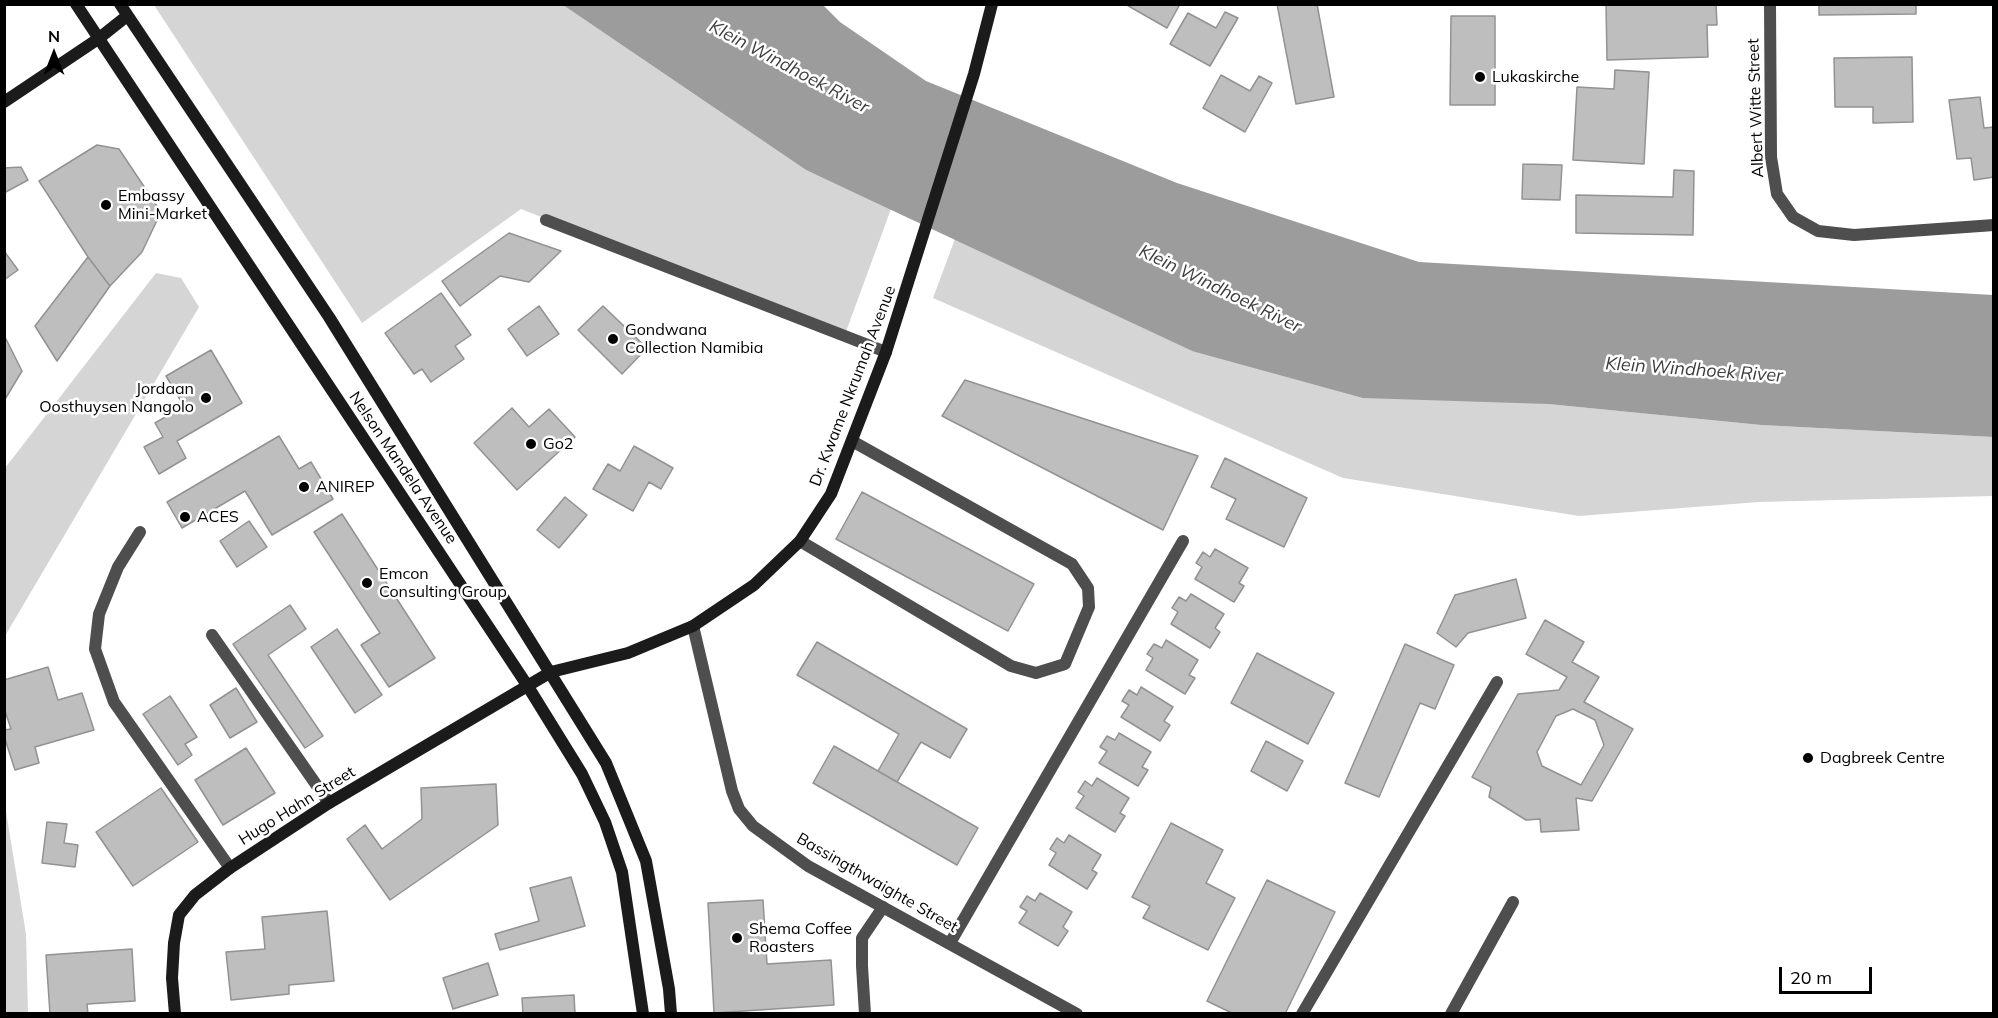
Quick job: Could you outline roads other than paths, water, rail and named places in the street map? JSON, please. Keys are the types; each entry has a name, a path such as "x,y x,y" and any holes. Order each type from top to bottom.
{"main road":[{"name":"Nelson Mandela Avenue","path":"76,4 527,685 582,774 605,822 622,872 643,1014"},
{"name":"Nelson Mandela Avenue","path":"120,4 329,317 606,763 646,861 669,989 671,1014"},
{"name":"Dr. Kwame Nkrumah Avenue","path":"527,685 551,672 628,653 693,626 754,585 800,541 831,494 886,352 975,74 992,4"},
{"path":"4,102 98,39 127,16"},
{"name":"Hugo Hahn Street","path":"175,1014 172,978 174,943 179,915 195,895 230,868 329,803 527,685"}],"street":[{"name":"Albert Witte Street","path":"1770,4 1771,157 1777,194 1793,217 1818,231 1854,235 1994,225"},
{"path":"546,220 886,352"},
{"path":"800,541 1011,666 1036,673 1065,664 1089,606 1088,588 1072,564 852,441"},
{"path":"140,532 118,567 99,614 95,649 114,702 230,868"},
{"path":"950,943 1183,541"},
{"name":"Bassingthwaighte Street","path":"693,626 732,791 739,809 753,826 808,866 1077,1014"},
{"path":"212,635 329,803"},
{"path":"1302,1014 1497,682"},
{"path":"1451,1014 1513,902"},
{"path":"865,1014 862,938 883,907"}],"water":[{"name":"Klein Windhoek River","path":"563,5 823,5 840,22 926,81 1177,183 1419,262 1993,295 1993,437 1761,425 1548,404 1363,398 1192,351 806,170"}],"place":[{"name":"Lukaskirche","path":"1480,77"},
{"name":"Embassy Mini-Market","path":"106,205"},
{"name":"Gondwana Collection Namibia","path":"613,339"},
{"name":"Jordaan Oosthuysen Nangolo","path":"206,398"},
{"name":"Go2","path":"531,444"},
{"name":"ANIREP","path":"304,487"},
{"name":"ACES","path":"185,517"},
{"name":"Emcon Consulting Group","path":"367,583"},
{"name":"Dagbreek Centre","path":"1808,758"},
{"name":"Shema Coffee Roasters","path":"737,938"}]}
